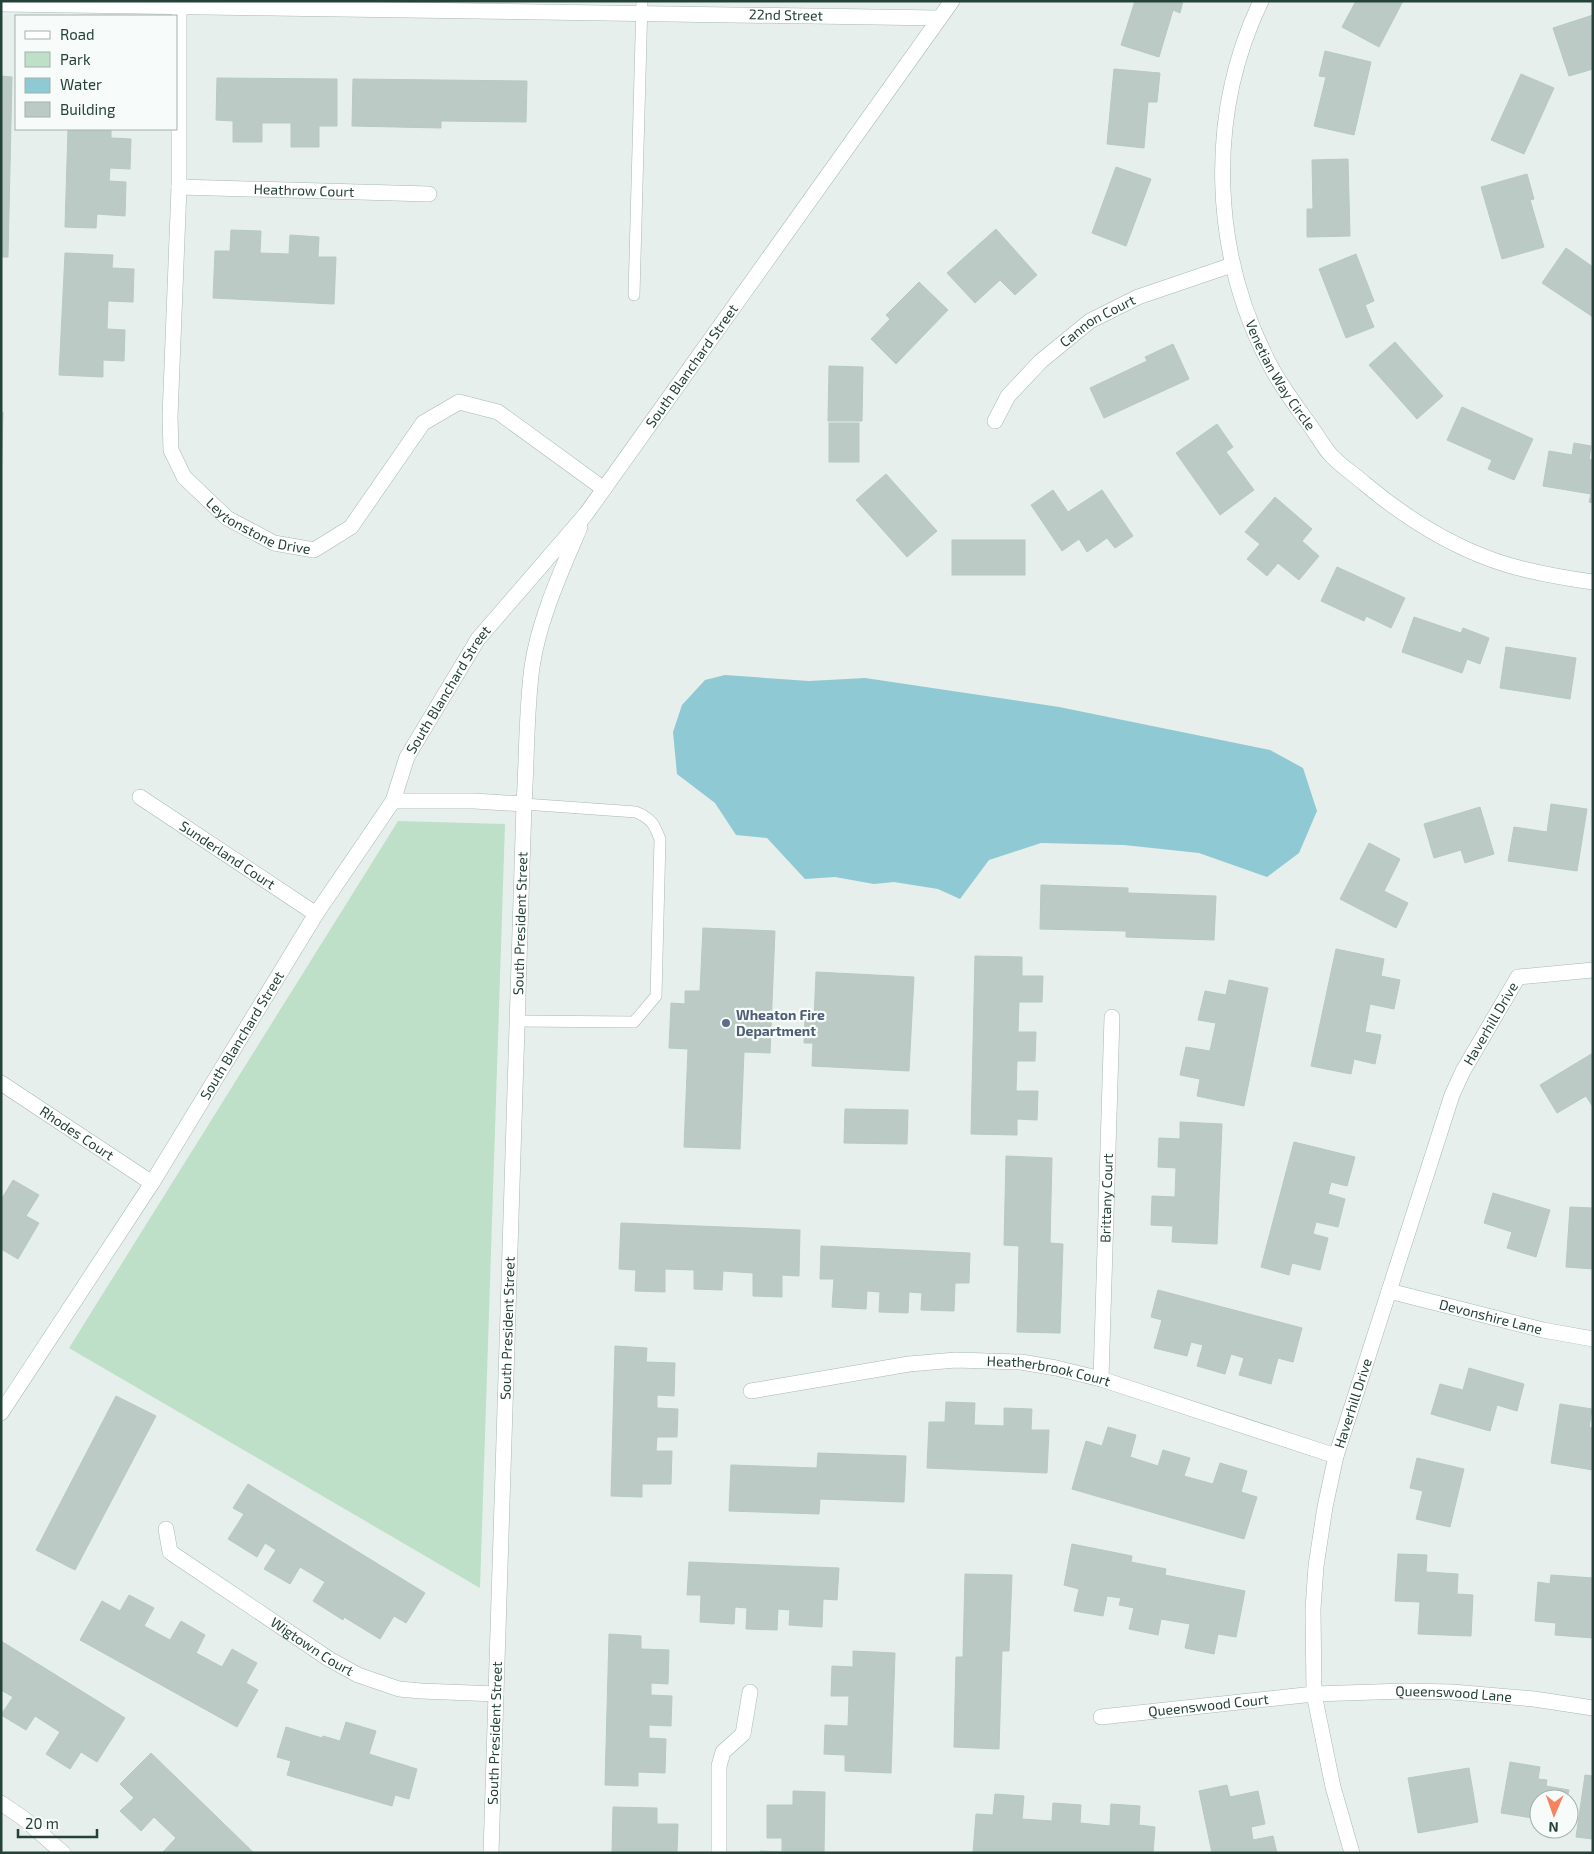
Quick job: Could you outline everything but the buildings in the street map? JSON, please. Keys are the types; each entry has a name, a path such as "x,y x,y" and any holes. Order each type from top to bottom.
{"street":[{"name":"South Blanchard Street","path":"1,1413 152,1183 316,914 393,801 407,757 478,639 586,514 952,1"},
{"name":"Venetian Way Circle","path":"1261,1 1243,46 1228,106 1222,160 1222,191 1232,265 1254,331 1270,366 1290,398 1330,454 1390,504 1426,528 1469,550 1516,567 1550,576 1593,582"},
{"name":"22nd Street","path":"1,4 642,6 940,18"},
{"name":"Leytonstone Drive","path":"179,4 179,188 170,417 171,450 184,477 228,518 274,543 314,550 350,527 423,423 459,402 498,412 604,489"},
{"name":"Heathrow Court","path":"179,188 428,194"},
{"name":"Cannon Court","path":"995,421 1008,396 1041,361 1090,321 1138,297 1232,265"},
{"name":"South President Street","path":"491,1853 524,804 532,667 541,629 558,580 586,514"},
{"name":"Sunderland Court","path":"140,797 316,914"},
{"path":"393,801 474,801 524,804"},
{"name":"Haverhill Drive","path":"1352,1853 1333,1787 1314,1694 1316,1566 1324,1507 1336,1456 1452,1095 1463,1071 1518,977 1593,970"},
{"name":"Brittany Court","path":"1101,1379 1112,1017"},
{"name":"Rhodes Court","path":"1,1083 152,1183"},
{"name":"Devonshire Lane","path":"1389,1291 1543,1330 1593,1339"},
{"name":"Heatherbrook Court","path":"751,1391 909,1364 956,1360 1021,1362 1101,1379 1336,1456"},
{"name":"Wigtown Court","path":"166,1529 170,1552 321,1653 358,1675 399,1689 496,1694"},
{"name":"Queenswood Lane","path":"1314,1694 1405,1691 1452,1692 1534,1699 1593,1708"},
{"path":"719,1853 719,1766 723,1752 744,1734 750,1692"},
{"name":"Queenswood Court","path":"1101,1717 1314,1694"},
{"path":"1,1803 23,1818 63,1853"}],"lane":[{"path":"634,295 642,6"},
{"path":"518,1022 634,1022 656,996 660,839 653,822 646,816 636,812 524,804"}],"green space":[{"path":"398,821 505,824 480,1588 69,1348"}],"water":[{"path":"725,675 809,681 865,678 1059,707 1270,750 1303,768 1317,811 1299,853 1267,877 1199,853 1124,845 1041,843 989,860 960,899 938,889 894,882 874,884 835,877 805,879 767,838 736,835 715,803 677,774 673,732 682,705 705,680"}],"place":[{"name":"Wheaton Fire Department","path":"726,1023"}]}
